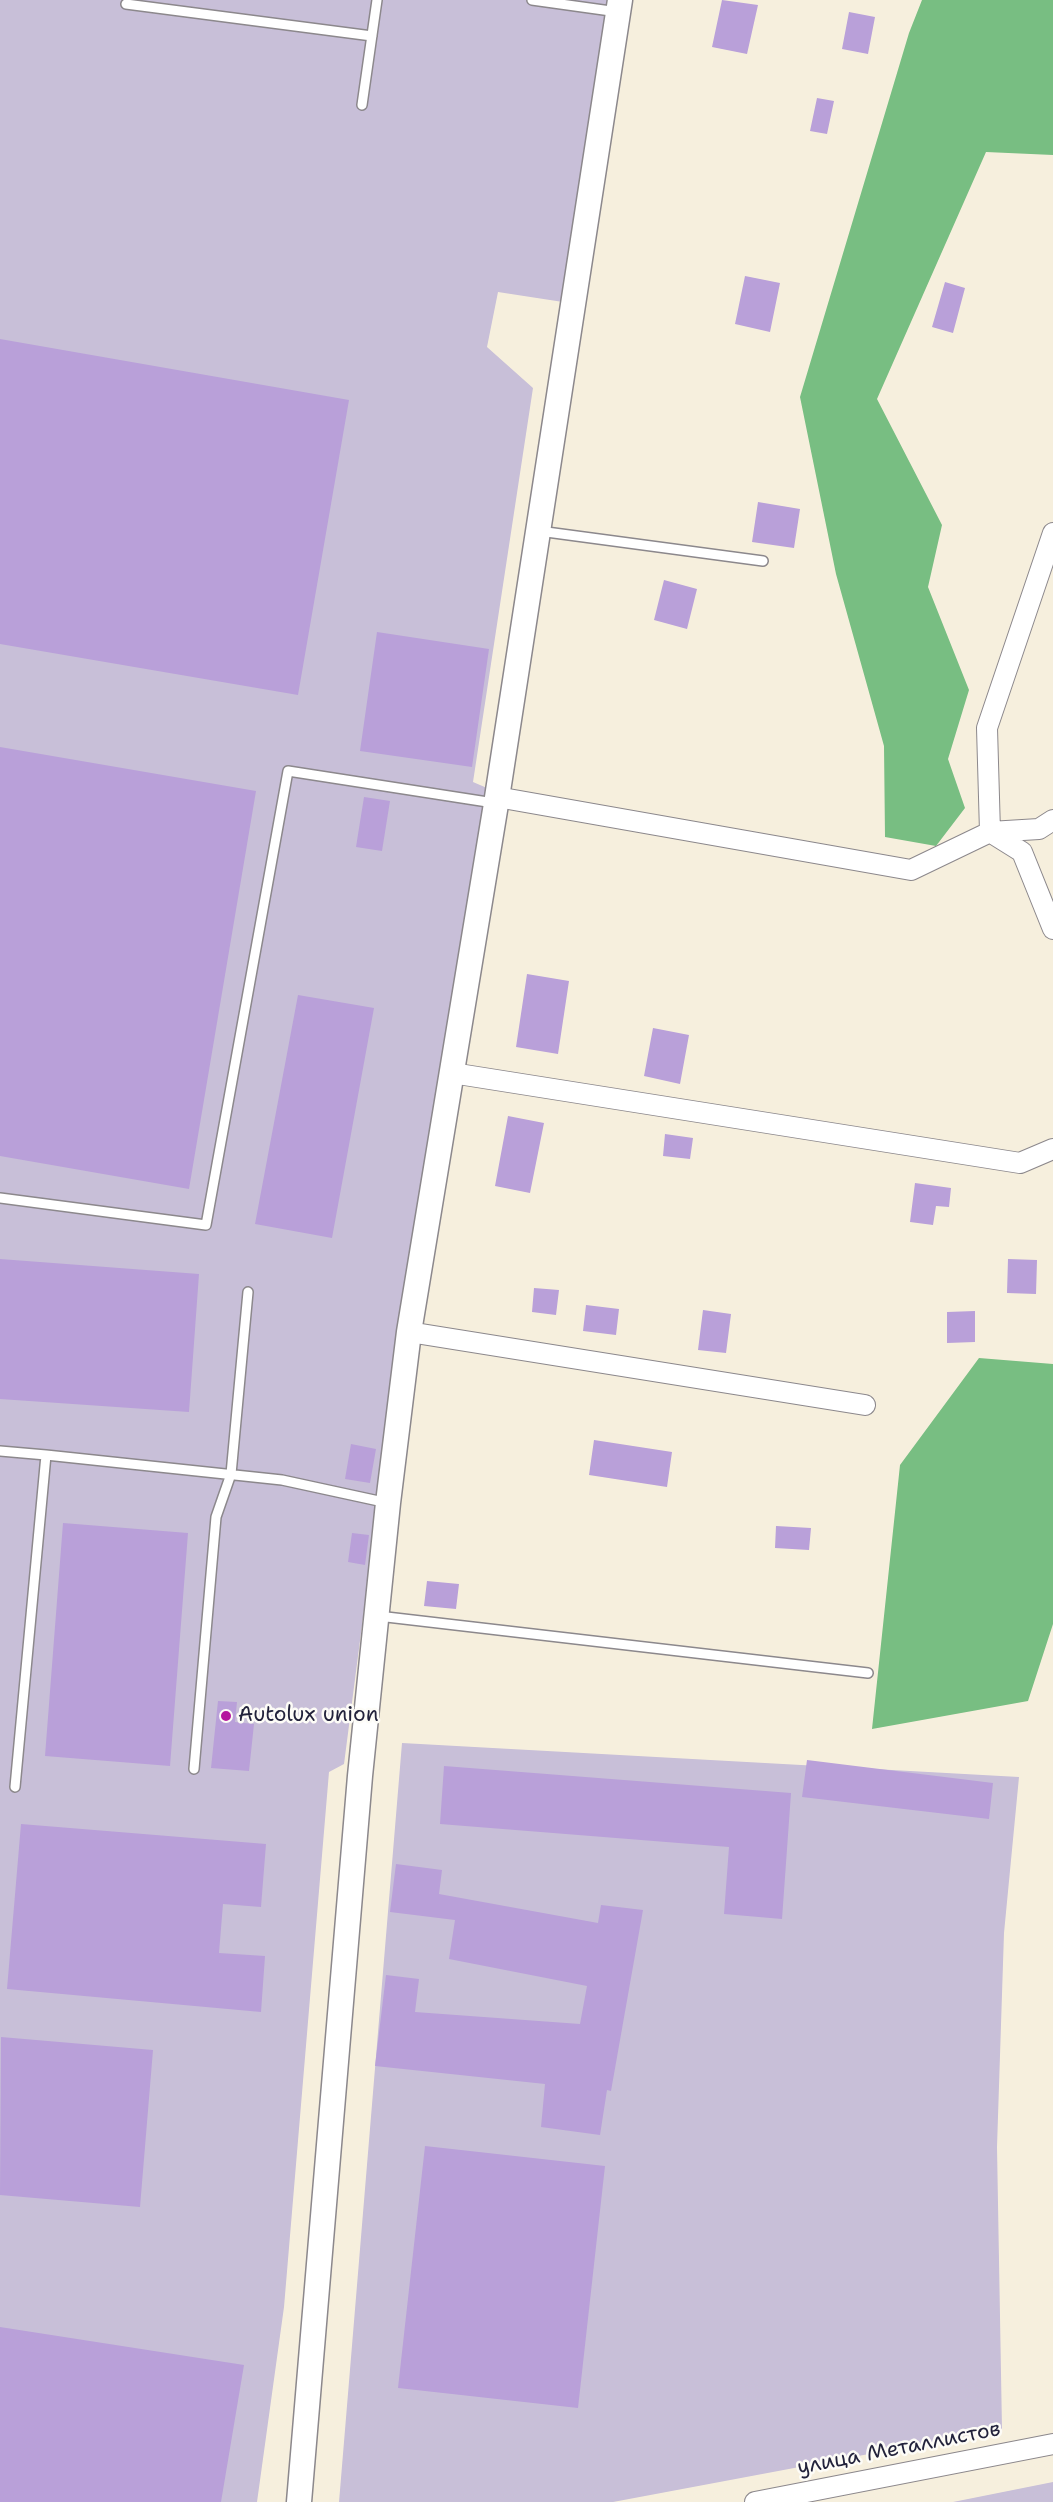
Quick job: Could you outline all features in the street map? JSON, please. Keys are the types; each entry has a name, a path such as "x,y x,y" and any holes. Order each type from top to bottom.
{"street":[{"path":"299,2502 358,1788 388,1503 409,1332 497,801 619,6"},
{"path":"990,832 987,728 1053,533"},
{"path":"497,801 911,870 990,832 1039,829 1053,820"},
{"path":"990,832 1022,852 1053,929"},
{"path":"452,1073 1020,1163 1053,1149"},
{"path":"409,1332 865,1405"},
{"name":"улица Металлистов","path":"755,2502 1053,2444"}],"lane":[{"path":"362,105 377,0"},
{"path":"532,0 619,6"},
{"path":"126,4 372,36"},
{"path":"538,531 763,561"},
{"path":"0,1198 206,1225 288,771 497,801"},
{"path":"194,1768 216,1518 231,1474 248,1292"},
{"path":"0,1451 282,1480 388,1503"},
{"path":"15,1787 46,1455"},
{"path":"376,1616 868,1673"}],"shaded area":[{"path":"0,0 607,0 563,302 498,292 487,347 533,388 473,782 487,788 407,1278 344,1764 329,1772 284,2307 257,2502 0,2502"},
{"path":"402,1743 1019,1777 1004,1933 997,2147 1002,2429 613,2502 339,2502"},
{"path":"1053,2482 1053,2502 953,2502"}],"green space":[{"path":"922,0 1053,0 1053,155 986,152 877,399 942,525 928,587 969,690 948,759 965,808 936,846 885,837 884,746 836,574 800,397 909,33"},
{"path":"979,1358 1053,1364 1053,1624 1028,1701 872,1729 900,1465"}],"building":[{"path":"722,0 758,5 747,54 712,47"},
{"path":"849,12 875,17 868,54 842,49"},
{"path":"817,98 834,101 827,134 810,131"},
{"path":"745,276 780,283 770,332 735,324"},
{"path":"945,282 965,288 953,333 932,327"},
{"path":"0,339 349,400 298,695 0,644"},
{"path":"758,502 800,509 794,548 752,542"},
{"path":"664,580 697,589 687,629 654,620"},
{"path":"377,632 489,649 472,767 360,751"},
{"path":"0,747 256,791 189,1189 0,1156"},
{"path":"364,797 390,801 382,851 356,847"},
{"path":"527,974 569,981 558,1054 516,1047"},
{"path":"298,995 374,1008 332,1238 255,1224"},
{"path":"653,1028 689,1035 680,1084 644,1076"},
{"path":"508,1116 544,1123 530,1193 495,1186"},
{"path":"665,1134 693,1138 690,1159 663,1156"},
{"path":"915,1183 951,1188 949,1207 936,1206 933,1225 910,1222"},
{"path":"0,1259 199,1274 189,1412 0,1399"},
{"path":"1008,1259 1037,1260 1036,1294 1007,1293"},
{"path":"534,1288 559,1290 556,1315 532,1312"},
{"path":"586,1305 619,1309 616,1335 583,1331"},
{"path":"703,1310 731,1314 726,1353 698,1350"},
{"path":"975,1311 975,1342 947,1343 947,1312"},
{"path":"594,1440 672,1452 667,1487 589,1475"},
{"path":"351,1444 376,1449 370,1483 345,1479"},
{"path":"63,1523 188,1533 170,1766 45,1756"},
{"path":"776,1526 811,1528 809,1550 775,1548"},
{"path":"352,1533 369,1535 365,1565 348,1562"},
{"path":"427,1581 459,1584 456,1609 424,1606"},
{"path":"218,1701 237,1702 235,1722 254,1724 249,1771 211,1768"},
{"path":"807,1760 993,1783 989,1819 802,1797"},
{"path":"444,1766 791,1793 782,1919 724,1914 729,1847 440,1824"},
{"path":"21,1824 266,1844 261,1907 223,1904 219,1953 265,1956 261,2012 7,1989"},
{"path":"396,1864 442,1870 439,1894 598,1923 601,1905 643,1910 611,2091 607,2090 600,2135 541,2127 545,2084 375,2066 386,1975 419,1979 415,2012 580,2024 587,1986 449,1959 455,1920 390,1912"},
{"path":"1,2037 153,2050 140,2207 0,2195"},
{"path":"425,2146 605,2166 578,2408 398,2388"},
{"path":"0,2327 244,2365 221,2502 0,2502"}],"place":[{"name":"Autolux union","path":"226,1716"}]}
